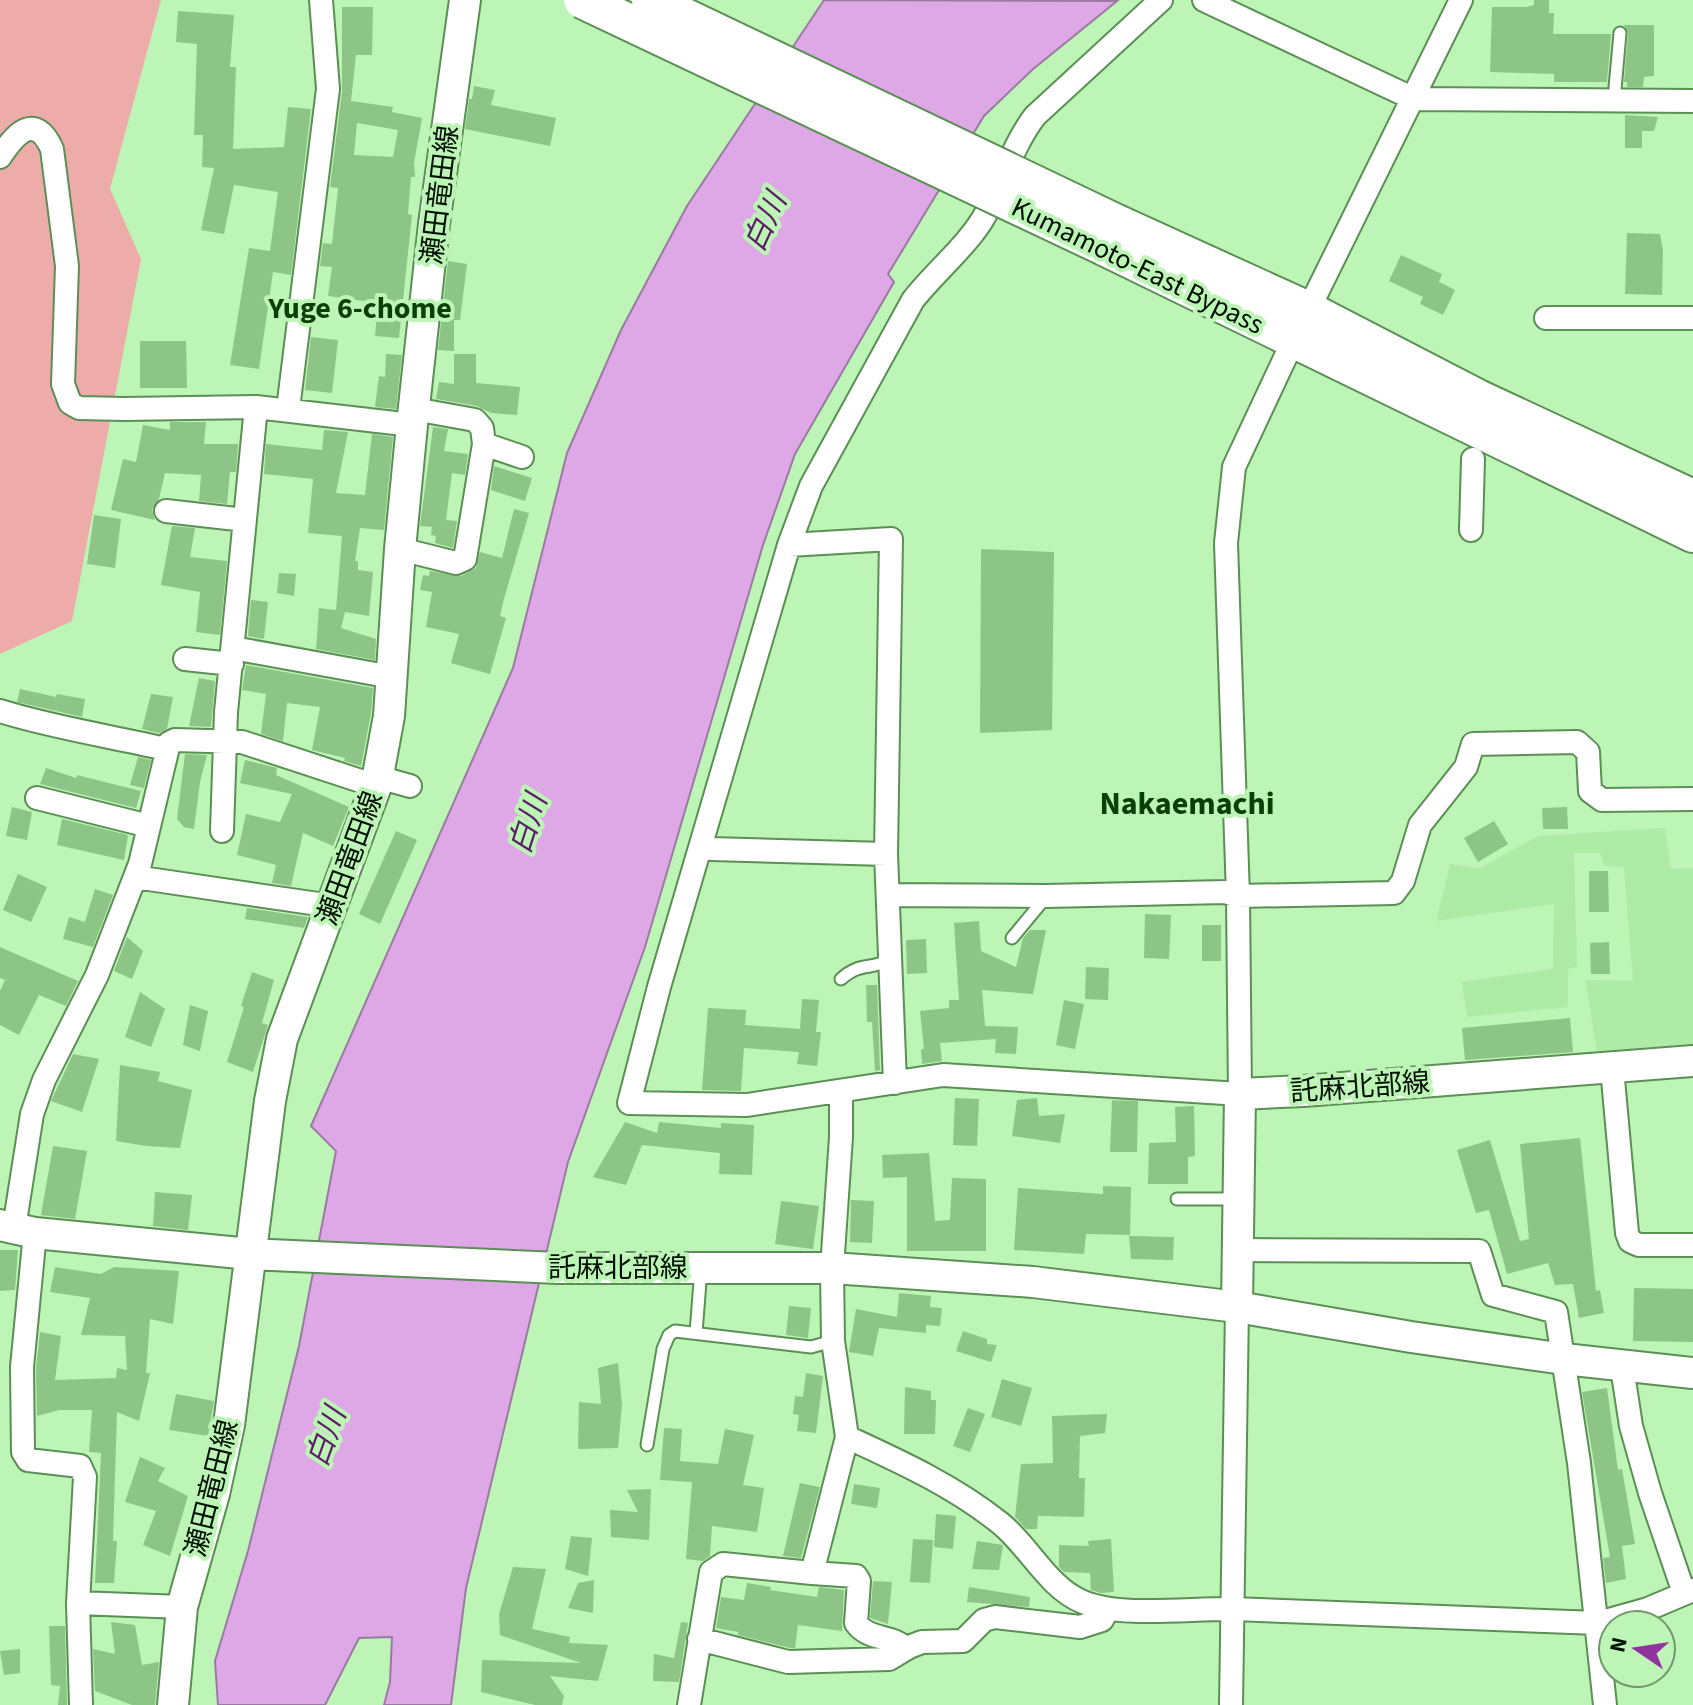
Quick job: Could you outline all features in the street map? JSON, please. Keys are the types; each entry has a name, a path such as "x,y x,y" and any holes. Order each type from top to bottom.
{"highway":[{"name":"Kumamoto-East Bypass","path":"582,0 1112,236 1301,326 1693,534"},
{"name":"Kumamoto-East Bypass","path":"650,0 1112,236"},
{"name":"Kumamoto-East Bypass","path":"1301,326 1480,399 1693,498"}],"main road":[{"name":"瀬田竜田線","path":"173,1705 182,1607 214,1494 229,1425 270,1101 282,1039 377,781 389,716 413,417 434,224 465,0"},
{"name":"託麻北部線","path":"1240,1094 1693,1061"},
{"path":"1237,1307 1240,1094"},
{"name":"託麻北部線","path":"16,1229 250,1254 558,1268 832,1268 1033,1282 1237,1307 1411,1337 1622,1367 1693,1373"}],"street":[{"path":"288,409 328,89 321,0"},
{"path":"1161,0 1035,116 1022,133 984,217 913,300 811,486 789,545 659,987 629,1103 747,1105 943,1075 1240,1094 1238,896 1226,543 1234,467 1461,0"},
{"path":"1204,0 1414,99 1614,94 1693,101"},
{"path":"0,157 14,135 28,129 39,132 52,149 67,266 63,384 70,403 79,408 256,407 475,420 482,428 484,444 465,559 456,563 400,549"},
{"path":"1546,318 1693,318"},
{"path":"222,831 226,712 256,407"},
{"path":"484,444 522,457"},
{"path":"1471,530 1473,459"},
{"path":"166,511 245,520"},
{"path":"789,545 891,539 886,854 895,1083"},
{"path":"185,659 232,656 392,677"},
{"path":"0,711 46,726 73,728 166,749"},
{"path":"81,1705 78,1603 85,1477 80,1466 28,1460 23,1452 16,1229 32,1114 44,1080 97,975 135,877 166,749 172,740 242,742 377,781 410,786"},
{"path":"889,895 1394,893 1403,881 1420,825 1466,767 1473,744 1577,742 1588,752 1590,791 1602,800 1693,799"},
{"path":"37,798 149,826"},
{"path":"711,849 886,854"},
{"path":"135,877 332,906"},
{"path":"1612,1068 1630,1241 1639,1245 1693,1245"},
{"path":"812,1573 847,1437 833,1341 832,1268 841,1091"},
{"path":"1239,1250 1479,1251 1493,1295 1556,1312 1579,1463 1597,1615"},
{"path":"1231,1705 1237,1307"},
{"path":"1622,1367 1631,1426 1650,1493 1688,1592 1648,1609"},
{"path":"847,1437 917,1469 953,1490 1002,1524 1063,1589 1082,1602 1108,1609 1231,1609 1597,1623"},
{"path":"689,1705 711,1572 723,1564 856,1576 859,1581 858,1627 870,1635 895,1640 906,1649"},
{"path":"78,1603 182,1607"},
{"path":"699,1639 788,1662 889,1659 922,1642 963,1641 984,1620 995,1617 1080,1627 1102,1620 1108,1609"}],"lane":[{"path":"1614,94 1620,33"},
{"path":"1012,938 1046,896"},
{"path":"841,979 854,967 880,965 891,959"},
{"path":"1177,1199 1240,1199"},
{"path":"696,1333 701,1266"},
{"path":"647,1445 666,1341 675,1331 811,1347 833,1341"}],"shaded area":[{"path":"0,0 161,0 110,189 141,259 72,621 0,654"},
{"path":"1665,828 1671,869 1693,868 1693,1044 1597,1051 1585,980 1633,981 1624,867 1605,866 1600,853 1574,853 1577,967 1568,969 1568,1007 1467,1017 1462,982 1553,969 1554,904 1436,921 1450,864 1480,868 1538,836"}],"water":[{"name":"白川","path":"824,0 1117,1 1032,70 984,116 888,274 894,282 795,454 763,545 645,947 568,1162 466,1588 451,1705 384,1705 390,1682 392,1637 359,1638 325,1705 218,1705 215,1661 248,1551 299,1346 336,1151 311,1126 513,668 567,453 621,330 687,206"}],"building":[{"path":"1534,0 1549,0 1549,13 1554,13 1553,34 1611,34 1607,82 1554,82 1554,74 1490,72 1492,7 1527,7 1534,5"},
{"path":"342,7 373,7 372,55 356,55 351,101 393,107 392,112 422,118 414,163 415,177 411,177 408,214 412,215 399,338 375,336 378,303 328,296 332,267 320,266 323,243 332,244 338,188 330,187 342,91","holes":["357,123 398,130 393,157 354,155"]},
{"path":"178,11 234,15 230,67 236,67 233,149 284,147 288,107 311,109 291,275 273,272 259,369 230,365 249,248 270,251 278,192 234,185 224,234 201,230 214,168 202,167 203,135 194,135 197,44 176,42"},
{"path":"1624,25 1654,25 1654,76 1644,77 1643,87 1627,87 1627,82 1624,82 1628,34"},
{"path":"474,86 495,90 491,105 556,118 550,146 465,129"},
{"path":"1625,115 1658,117 1654,131 1642,131 1642,148 1625,148"},
{"path":"1627,233 1660,234 1663,251 1662,295 1625,294"},
{"path":"1401,255 1442,274 1439,282 1455,290 1443,315 1420,304 1423,297 1389,281"},
{"path":"448,261 467,264 460,320 454,320 454,351 438,350"},
{"path":"311,337 338,340 332,393 305,390"},
{"path":"140,341 186,341 187,388 140,388"},
{"path":"386,354 402,355 396,409 375,407 379,376 385,377"},
{"path":"454,354 476,354 476,383 520,387 517,415 491,413 477,406 436,399 439,382 454,384"},
{"path":"170,422 206,422 204,444 238,444 236,472 230,472 227,504 199,501 201,475 165,473 159,499 152,509 155,520 111,510 123,459 136,462 143,425 170,430"},
{"path":"433,427 448,429 444,451 468,454 465,475 452,473 446,520 457,521 453,548 435,543 436,536 431,535 432,527 420,526"},
{"path":"324,430 348,432 336,493 365,495 372,434 393,437 384,530 360,528 355,561 358,561 358,570 373,572 369,616 345,612 341,628 376,639 375,660 316,649 319,608 336,610 342,536 308,533 313,479 264,474 266,444 322,450"},
{"path":"494,466 532,478 525,501 491,490"},
{"path":"514,509 529,513 504,599 500,616 506,618 490,674 451,663 459,634 426,627 432,592 420,590 423,575 429,576 430,571 461,576 476,568 480,552 502,558"},
{"path":"94,515 121,519 115,568 87,564"},
{"path":"172,526 195,528 190,557 227,561 220,635 196,632 200,592 161,585"},
{"path":"981,549 1054,552 1052,730 980,733"},
{"path":"279,573 296,574 294,596 277,593"},
{"path":"251,600 268,602 264,639 248,636"},
{"path":"246,665 373,688 361,766 344,761 345,758 312,750 320,707 287,703 283,741 261,734 266,694 242,690"},
{"path":"199,678 215,681 211,727 189,726"},
{"path":"20,689 56,697 57,694 85,699 82,717 17,702"},
{"path":"151,694 173,697 167,729 159,733 142,729"},
{"path":"185,754 207,755 194,829 184,827 177,819"},
{"path":"138,757 151,760 144,788 130,785"},
{"path":"245,760 277,768 276,775 349,807 333,846 303,833 291,886 272,883 276,865 237,855 246,814 280,822 292,794 240,783"},
{"path":"46,768 76,778 77,775 141,791 136,808 40,784"},
{"path":"12,807 32,812 27,840 6,836"},
{"path":"1567,807 1568,829 1543,829 1542,808"},
{"path":"62,819 128,835 124,860 57,845"},
{"path":"1494,821 1508,844 1478,862 1464,838"},
{"path":"396,831 417,840 380,924 359,914"},
{"path":"1589,871 1608,871 1609,912 1589,912"},
{"path":"18,874 47,887 31,922 3,910"},
{"path":"95,889 113,895 93,947 63,939 69,917 85,922"},
{"path":"247,908 308,917 304,928 245,919"},
{"path":"1145,914 1171,915 1169,959 1144,958"},
{"path":"979,921 981,951 1016,967 1023,938 1030,930 1046,930 1033,994 982,990 985,1026 1018,1027 1016,1054 995,1053 996,1039 940,1043 942,1061 922,1064 921,1049 924,1049 920,1011 949,1008 949,1000 959,1000 954,923"},
{"path":"1202,925 1221,925 1221,961 1202,961"},
{"path":"127,937 143,951 132,979 114,971"},
{"path":"926,939 927,973 907,974 906,940"},
{"path":"1609,942 1610,974 1591,974 1590,943"},
{"path":"0,947 78,981 66,1006 39,995 19,1035 0,1025 0,991 5,980 0,978"},
{"path":"1086,967 1109,968 1108,1000 1085,999"},
{"path":"252,972 274,980 262,1023 268,1025 253,1072 227,1062"},
{"path":"866,985 877,985 880,1070 875,1071 872,1022 867,1022"},
{"path":"140,992 165,1009 151,1047 125,1037"},
{"path":"802,999 819,1000 816,1032 821,1032 817,1066 797,1064 799,1052 744,1048 741,1091 702,1090 708,1008 746,1010 745,1025 800,1029"},
{"path":"1064,1000 1084,1004 1075,1049 1056,1045"},
{"path":"190,1005 208,1011 200,1051 183,1045"},
{"path":"1570,1018 1573,1052 1465,1060 1462,1028"},
{"path":"73,1054 99,1059 82,1112 51,1101"},
{"path":"120,1065 160,1072 158,1081 192,1090 180,1148 116,1141"},
{"path":"955,1098 979,1099 977,1146 953,1145"},
{"path":"1037,1098 1039,1116 1065,1114 1060,1143 1012,1136 1017,1100"},
{"path":"1112,1100 1138,1101 1137,1152 1110,1152"},
{"path":"1194,1106 1195,1156 1188,1157 1188,1184 1148,1184 1149,1143 1176,1142 1175,1107"},
{"path":"625,1122 657,1133 659,1122 721,1128 721,1123 754,1125 752,1175 719,1174 720,1153 642,1145 626,1185 593,1177"},
{"path":"1580,1138 1596,1291 1600,1290 1604,1313 1579,1318 1573,1284 1555,1285 1548,1263 1507,1274 1489,1210 1476,1213 1457,1150 1490,1140 1520,1241 1529,1239 1520,1144"},
{"path":"53,1146 87,1151 75,1219 41,1215"},
{"path":"929,1153 935,1221 950,1220 952,1178 986,1179 986,1251 907,1251 907,1177 883,1178 882,1155"},
{"path":"1103,1186 1131,1187 1130,1235 1086,1234 1084,1254 1014,1250 1018,1188 1103,1194"},
{"path":"155,1192 192,1195 188,1230 153,1226"},
{"path":"851,1200 874,1201 872,1243 850,1242"},
{"path":"781,1201 819,1206 813,1249 775,1244"},
{"path":"1129,1236 1174,1237 1173,1260 1131,1259"},
{"path":"0,1250 18,1250 15,1290 0,1291"},
{"path":"55,1267 101,1274 114,1267 179,1271 173,1324 150,1319 146,1373 150,1373 139,1421 117,1412 114,1583 95,1583 101,1453 89,1452 92,1410 59,1410 37,1416 36,1368 40,1332 61,1336 55,1380 116,1378 117,1368 127,1370 125,1336 81,1335 90,1298 50,1292"},
{"path":"1634,1288 1693,1289 1693,1342 1633,1341"},
{"path":"899,1293 931,1296 930,1307 942,1308 940,1326 926,1325 926,1333 879,1328 873,1356 849,1352 856,1309 897,1317"},
{"path":"789,1306 811,1308 808,1338 786,1335"},
{"path":"963,1331 987,1339 987,1344 997,1345 991,1362 956,1351"},
{"path":"618,1363 622,1405 618,1448 578,1449 579,1402 601,1404 598,1368"},
{"path":"806,1373 823,1376 816,1433 797,1431 799,1415 793,1414 795,1396 803,1397"},
{"path":"1002,1379 1032,1388 1021,1426 991,1417"},
{"path":"905,1387 931,1391 931,1400 936,1400 935,1434 904,1434"},
{"path":"1607,1388 1618,1470 1622,1469 1635,1544 1622,1546 1626,1579 1606,1583 1603,1558 1610,1557 1582,1392"},
{"path":"176,1394 214,1401 208,1436 169,1430"},
{"path":"968,1408 985,1414 970,1452 953,1446"},
{"path":"1107,1414 1105,1433 1080,1436 1079,1478 1085,1478 1084,1517 1038,1516 1037,1529 1026,1529 1015,1517 1021,1464 1053,1463 1052,1416"},
{"path":"664,1428 682,1429 680,1461 718,1464 725,1429 754,1435 743,1485 764,1488 757,1532 712,1526 710,1556 703,1561 686,1559 692,1482 660,1480"},
{"path":"140,1457 165,1468 158,1481 188,1496 170,1556 143,1545 156,1511 125,1502"},
{"path":"800,1483 820,1487 801,1558 783,1556"},
{"path":"854,1484 880,1488 877,1508 851,1504"},
{"path":"651,1489 649,1540 611,1537 610,1510 638,1512 627,1490"},
{"path":"936,1514 956,1516 953,1549 934,1547"},
{"path":"571,1536 592,1538 588,1576 565,1569"},
{"path":"913,1539 933,1540 930,1583 910,1582"},
{"path":"1111,1539 1114,1592 1091,1590 1090,1573 1064,1572 1059,1567 1059,1545 1089,1546 1088,1541"},
{"path":"977,1541 1003,1545 999,1570 972,1569"},
{"path":"513,1567 546,1569 532,1629 570,1637 569,1643 608,1645 598,1681 550,1676 564,1696 562,1705 535,1705 481,1692 482,1660 581,1663 500,1635 499,1614"},
{"path":"594,1580 593,1613 568,1608 578,1583"},
{"path":"873,1581 892,1582 888,1624 870,1618"},
{"path":"747,1583 817,1597 819,1587 844,1590 842,1631 798,1625 795,1648 790,1648 716,1628 721,1597 744,1600"},
{"path":"969,1587 1030,1597 1029,1607 967,1602"},
{"path":"111,1622 135,1625 142,1665 159,1662 155,1705 132,1705 95,1691 93,1649 115,1654"},
{"path":"681,1622 688,1623 679,1682 653,1681 654,1654 674,1658"},
{"path":"49,1626 65,1626 67,1705 58,1705 60,1686 51,1685"},
{"path":"20,1649 20,1673 4,1675 0,1651"}],"district":[{"name":"Yuge 6-chome","path":"360,308"},
{"name":"Nakaemachi","path":"1187,803"}]}
